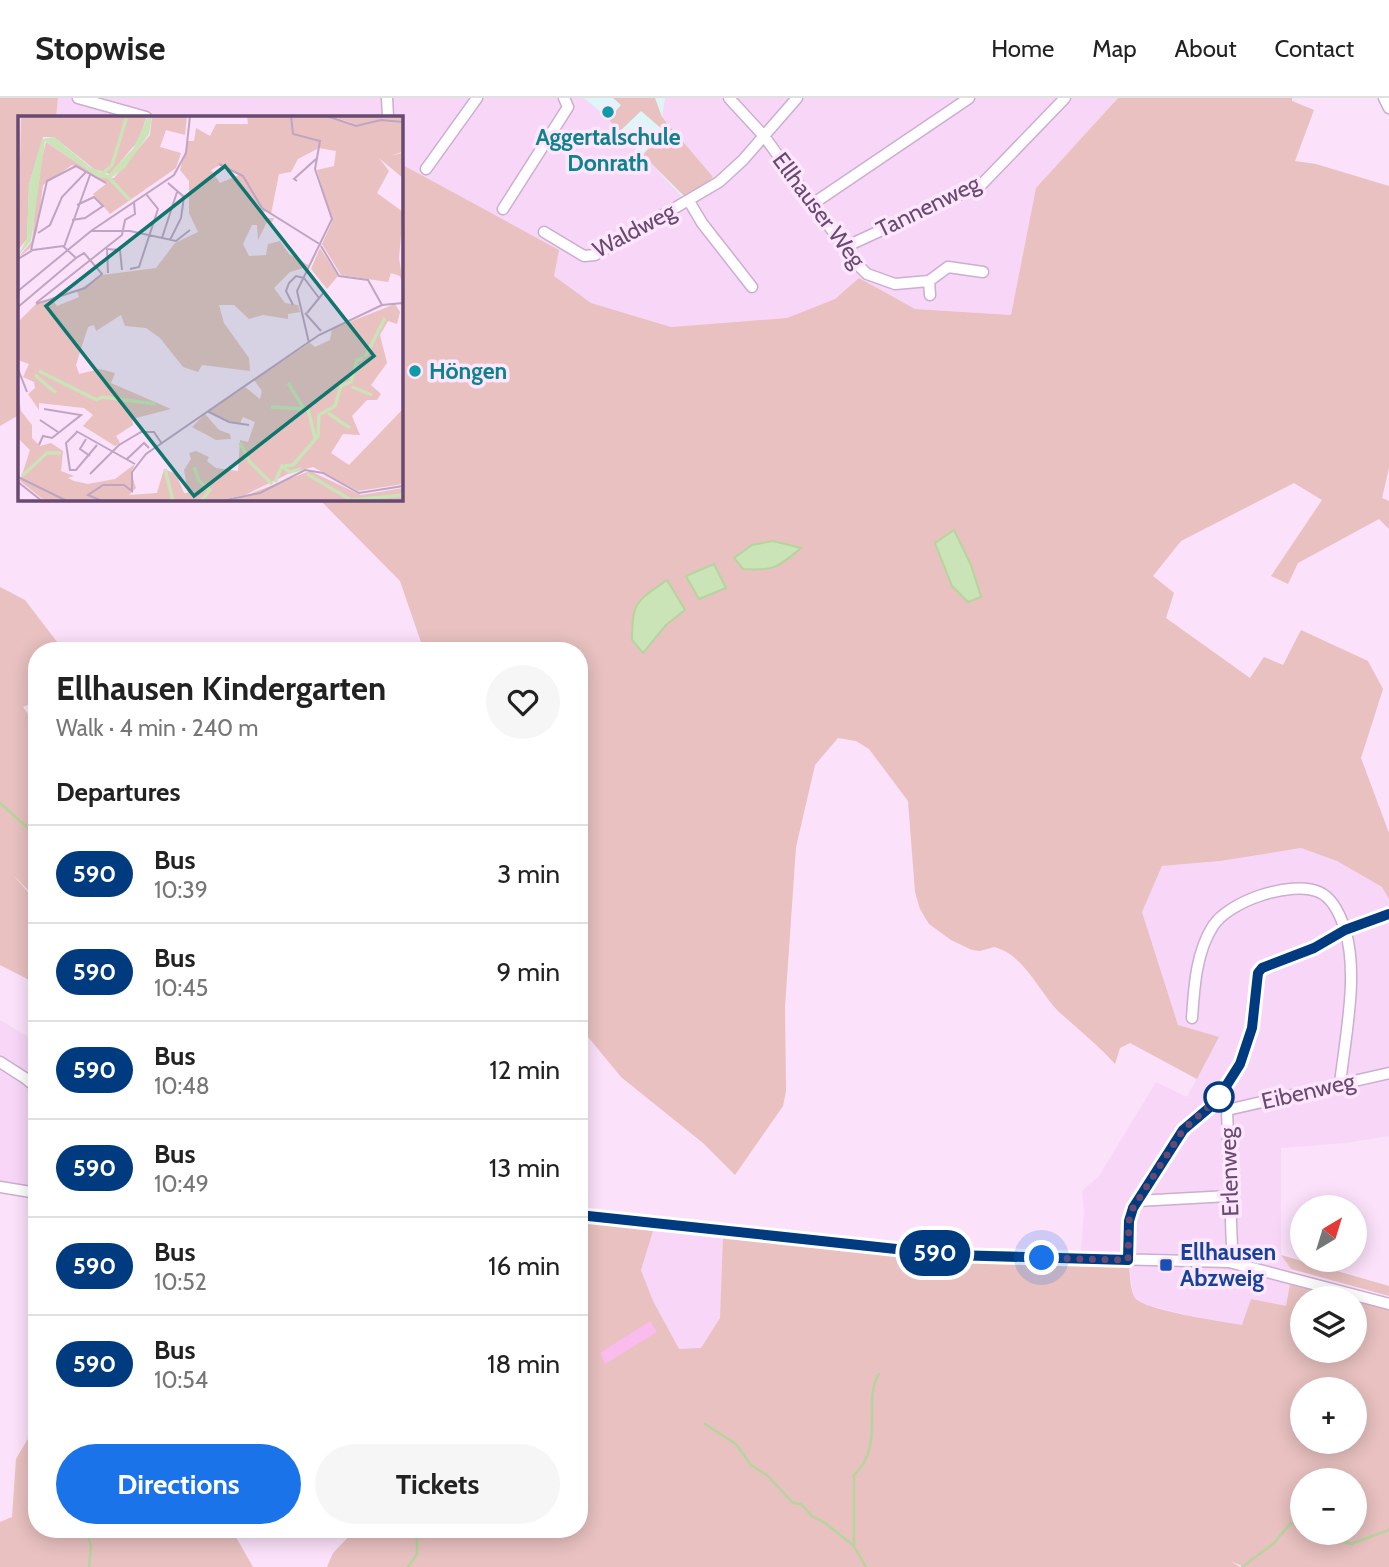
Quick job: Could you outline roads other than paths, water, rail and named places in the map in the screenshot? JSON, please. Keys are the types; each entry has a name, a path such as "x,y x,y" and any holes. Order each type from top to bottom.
{"street":[{"path":"78,98 142,116"},
{"path":"387,98 388,116"},
{"path":"426,169 477,98"},
{"path":"503,209 568,107 565,98"},
{"name":"Ellhauser Weg","path":"729,98 764,136 855,262 867,274 895,284 929,281 948,267 983,272"},
{"name":"Waldweg","path":"544,232 584,256 594,255 719,181 743,160 797,98"},
{"path":"814,203 969,98"},
{"name":"Tannenweg","path":"845,247 982,184 1065,98"},
{"path":"1384,98 1389,108"},
{"name":"Waldweg","path":"689,201 702,223 752,287"},
{"path":"929,281 930,295"},
{"path":"1192,1018 1198,964 1208,934 1219,919 1255,896 1294,888 1318,891 1333,905 1345,930 1352,958 1340,1084"},
{"path":"1128,1260 1129,1221 1137,1201 1183,1130 1216,1102 1240,1064 1252,1028 1258,973 1262,968 1314,948 1345,930 1389,914"},
{"path":"0,1062 28,1080"},
{"name":"Eibenweg","path":"1227,1110 1389,1073"},
{"name":"Erlenweg","path":"1216,1102 1227,1110 1232,1249"},
{"path":"0,1187 28,1192"},
{"path":"1137,1201 1229,1196"},
{"path":"588,1216 952,1255 1229,1262 1389,1304"}],"waterway":[{"path":"0,803 28,828"},
{"path":"854,1545 854,1475 864,1463 869,1450 872,1396 879,1374"},
{"path":"705,1424 736,1444 751,1465 768,1476 793,1503 801,1504 812,1516 854,1546 866,1567"},
{"path":"1242,1567 1274,1543 1290,1524"},
{"path":"1367,1538 1389,1530"},
{"path":"88,1538 91,1546 89,1567"},
{"path":"408,1567 417,1554 417,1538"}],"place":[{"name":"Aggertalschule Donrath","path":"608,112"},
{"name":"Höngen","path":"415,371"},
{"name":"Ellhausen Abzweig","path":"1166,1265"}]}
